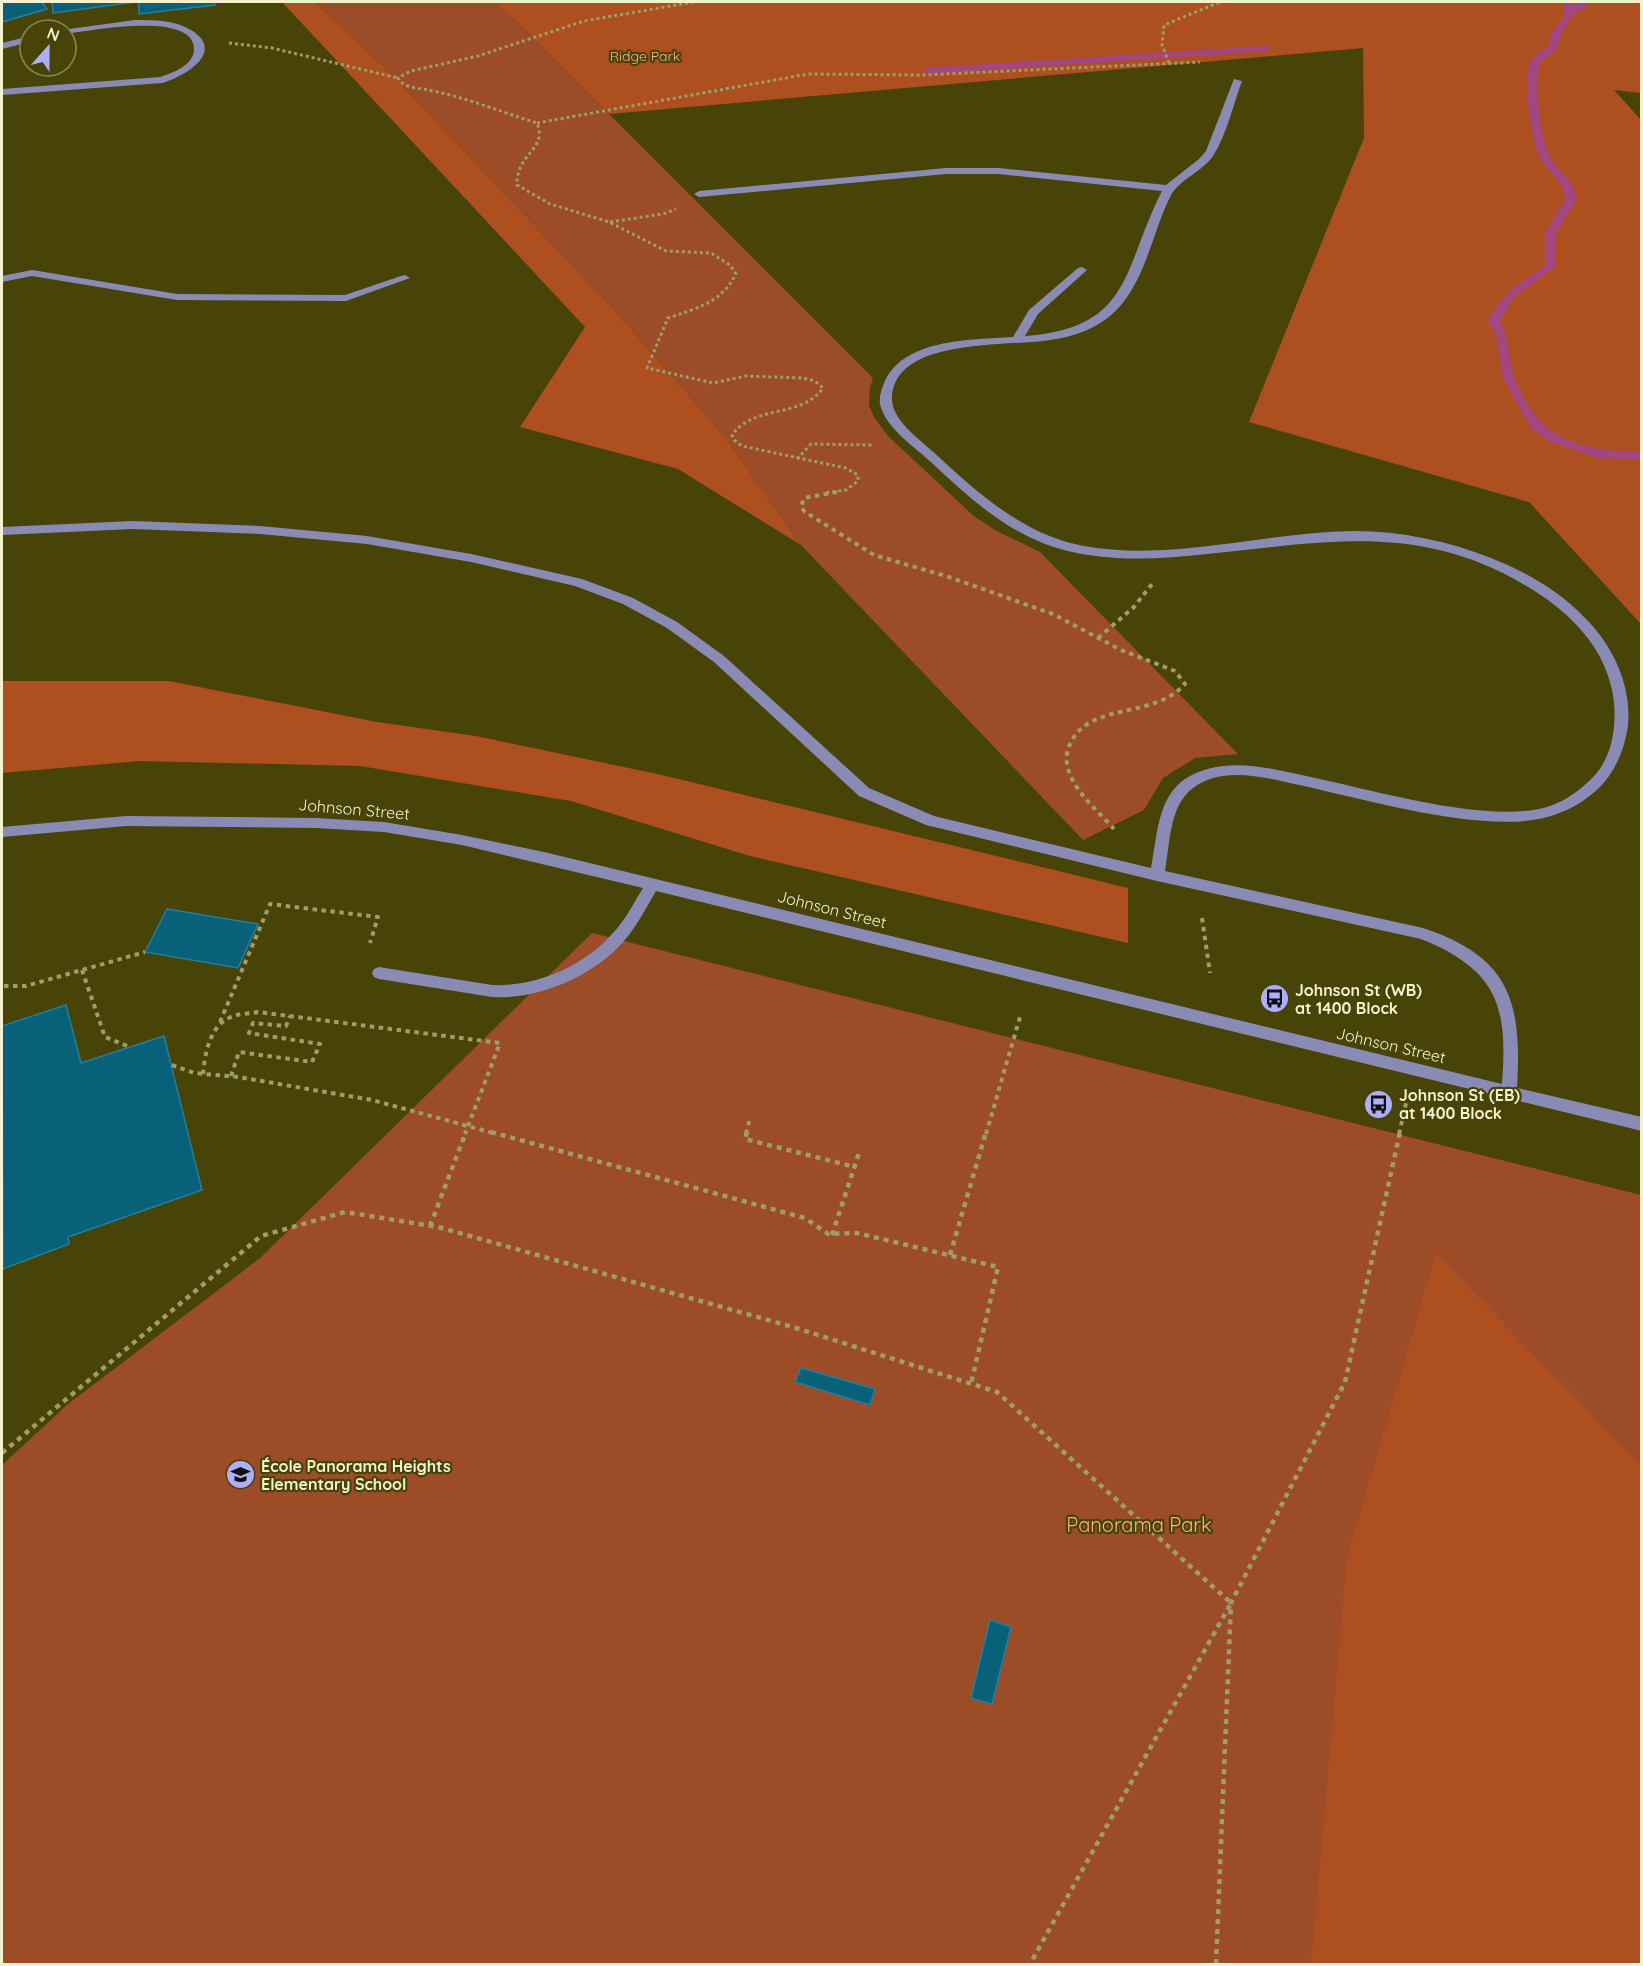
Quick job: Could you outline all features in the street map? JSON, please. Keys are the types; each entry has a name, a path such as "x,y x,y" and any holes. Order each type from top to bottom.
{"street":[{"path":"2,92 164,79 193,62 201,54 201,45 195,36 186,30 157,23 120,24 78,29"},
{"path":"2,46 18,42"},
{"path":"1237,81 1208,156 1170,189 1132,279 1121,301 1110,314 1071,332 967,344 938,350 906,363 890,382 886,396 886,408 906,432 983,504 1011,524 1052,542 1076,549 1118,555 1153,555 1360,534 1389,536 1442,546 1497,564 1540,588 1567,607 1608,648 1625,674 1634,699"},
{"path":"699,194 946,171 1027,173 1170,189"},
{"path":"1017,340 1034,312 1082,270"},
{"path":"2,279 32,273 177,297 346,298 405,278"},
{"path":"2,531 133,525 260,530 367,540 471,558 578,582 628,601 672,625 718,659 864,792 931,821 1157,875 1423,934 1464,952 1480,963 1503,1000 1511,1028 1509,1092"},
{"path":"1157,875 1171,806 1176,797 1197,778 1222,770 1259,771 1446,811 1486,816 1518,816 1551,812 1584,801 1617,778"},
{"name":"Johnson Street","path":"2,832 126,821 305,822 384,827 474,842 1641,1124"},
{"path":"380,973 509,992 540,984 570,973 601,954 617,939 652,885"}],"path":[{"path":"201,45 254,44 360,72 398,78 411,71 478,56 584,21 694,2"},
{"path":"1169,63 1164,52 1164,25 1220,2"},
{"path":"398,78 400,82 408,86 439,92 537,123 808,74 922,75 1200,62"},
{"path":"537,123 542,131 542,138 520,161 515,176 517,185 550,204 609,222 666,251 711,253 730,265 736,274 734,280 714,303 668,318 647,368 714,383 746,376 815,381 824,388 816,400 741,423 732,435 734,440 742,446 846,468 858,475 858,481 847,490 812,494 801,503 805,512 839,531 874,555 1012,598 1053,614 1121,650 1175,671 1182,678 1185,684 1181,691 1174,695 1148,706 1083,724 1074,731 1065,755 1068,772 1114,829"},
{"path":"609,222 663,214 691,202 699,194"},
{"path":"797,459 811,444 821,442 863,447 906,432"},
{"path":"1098,638 1124,618 1143,599 1156,579 1153,555"},
{"path":"203,1074 204,1058 270,904 378,917 362,970 380,973"},
{"path":"1201,916 1210,973"},
{"path":"4,986 26,986 145,952"},
{"path":"82,970 105,1037 130,1047"},
{"path":"219,1023 231,1016 258,1012 500,1043 430,1226"},
{"path":"231,1076 239,1052 312,1062 320,1044 249,1033 253,1023 286,1026 290,1016"},
{"path":"950,1255 1020,1017"},
{"path":"172,1065 203,1074 231,1076 372,1100 805,1218 821,1232 841,1237 857,1233 998,1267 971,1384"},
{"path":"1030,1965 1231,1604 1345,1382 1405,1112 1411,1069"},
{"path":"750,1118 745,1139 855,1167"},
{"path":"832,1234 860,1150"},
{"path":"2,1453 261,1236 345,1212 430,1226 793,1327 997,1392 1231,1604"},
{"path":"1216,1965 1231,1604"}],"green space":[{"path":"282,2 315,2 394,77 609,304 722,433 801,545 678,469 520,427 585,327"},
{"path":"315,2 492,2 514,19 873,378 869,405 874,417 888,436 975,517 995,530 1040,552 1238,754 1195,758 1163,778 1144,810 1083,840 801,545 722,433 609,304 394,77"},
{"name":"Ridge Park","path":"492,2 1641,2 1641,93 1614,90 1641,120 1641,624 1529,502 1249,422 1364,138 1363,48 609,114 514,19"},
{"path":"2,681 169,681 377,722 476,736 662,775 1128,888 1128,943 750,856 571,801 360,766 140,761 2,773"},
{"name":"Panorama Park","path":"592,933 1641,1195 1641,1964 2,1964 2,1465 68,1404 259,1259"},
{"path":"1436,1253 1641,1466 1641,1964 1311,1964 1347,1558"}],"building":[{"path":"2,2 42,2 47,9 2,22"},
{"path":"52,2 128,2 129,3 53,13"},
{"path":"139,2 215,2 215,5 139,14"},
{"path":"167,909 258,924 238,968 145,952"},
{"path":"66,1005 81,1063 164,1036 202,1190 68,1237 69,1244 3,1269 2,1026"},
{"path":"801,1368 875,1389 870,1405 795,1382"},
{"path":"990,1620 1011,1627 992,1704 971,1698"}],"waterway":[{"path":"1568,2 1570,11"},
{"path":"1570,11 1581,7 1585,2"},
{"path":"1570,11 1569,17 1556,33 1553,49 1535,62 1533,95 1542,151 1548,163 1568,186 1571,200 1551,233 1550,267 1510,294 1494,321 1502,335 1509,378 1535,425 1552,438 1600,455 1642,456"},
{"path":"928,71 1267,49"}],"place":[{"name":"Johnson St (WB) at 1400 Block","path":"1274,999"},
{"name":"Johnson St (EB) at 1400 Block","path":"1378,1104"},
{"name":"École Panorama Heights Elementary School","path":"240,1475"}]}
